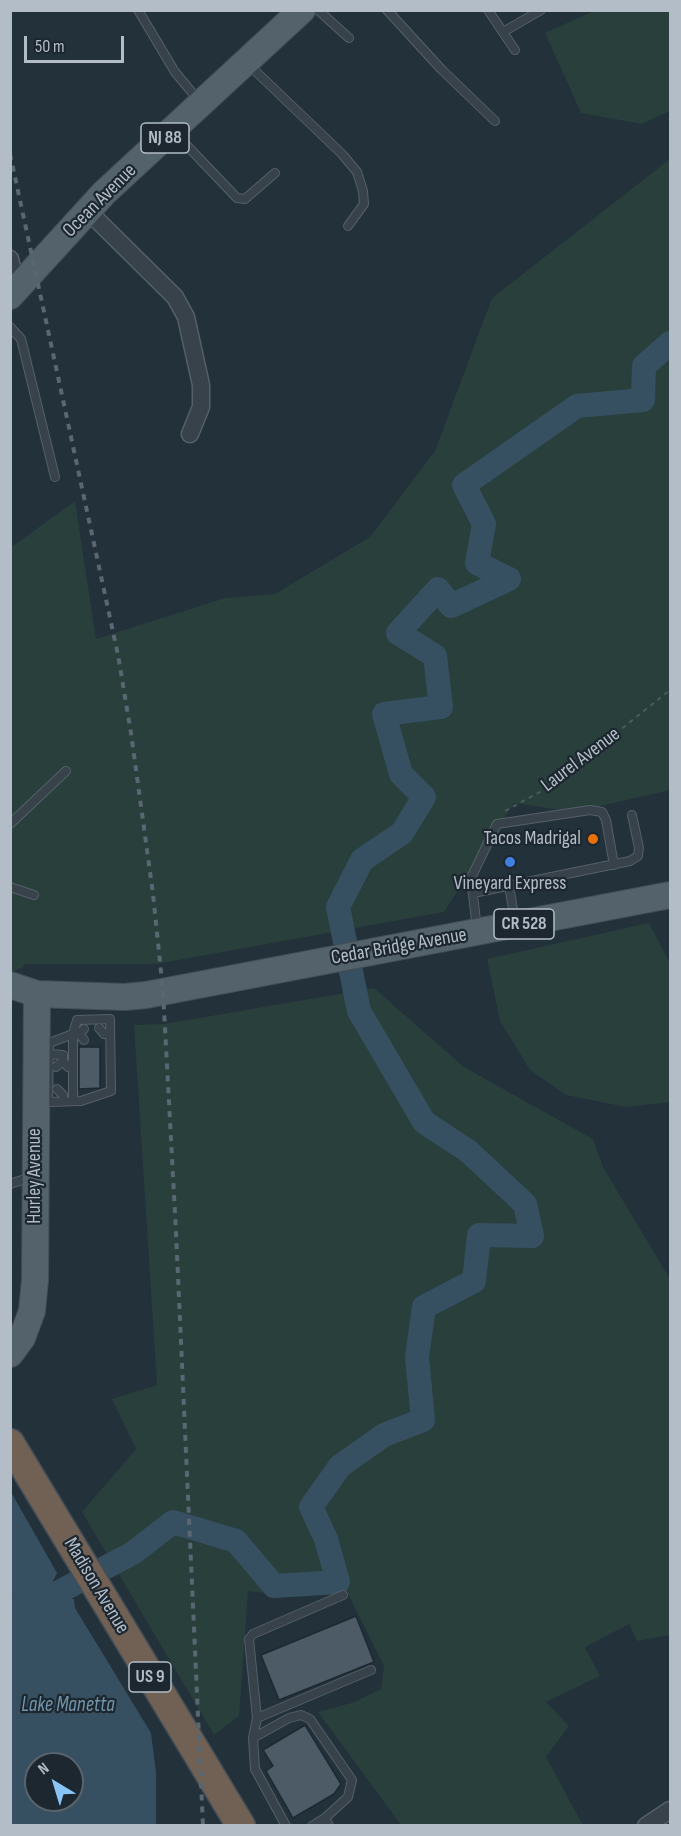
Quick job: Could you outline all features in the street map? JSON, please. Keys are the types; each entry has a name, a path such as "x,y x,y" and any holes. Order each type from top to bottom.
{"highway":[{"name":"Madison Avenue","path":"10,1443 241,1826"}],"main road":[{"name":"Ocean Avenue","path":"14,292 88,211 246,62 293,13"},
{"name":"Cedar Bridge Avenue","path":"95,1008 125,997 163,992 273,969 668,900"},
{"path":"10,985 37,994"},
{"name":"CR 528","path":"37,994 95,1008"},
{"name":"Hurley Avenue","path":"10,1354 22,1338 32,1311 34,1176 45,1047 37,994"}],"street":[{"path":"88,211 175,297 186,317 201,385 201,407 190,434"},
{"path":"10,259 14,292"},
{"path":"646,1826 670,1810"}],"lane":[{"path":"138,10 175,72 201,104"},
{"path":"318,10 349,38"},
{"path":"387,10 441,69 495,121"},
{"path":"488,10 515,50"},
{"path":"503,32 541,10"},
{"path":"246,62 342,154 357,172 363,191 364,204 348,226"},
{"path":"172,131 237,198 245,199 275,173"},
{"path":"10,327 21,339 55,477"},
{"path":"10,824 66,771"},
{"path":"477,933 471,878 497,824 590,810 602,812 606,820 614,865"},
{"path":"473,893 630,861 638,856 639,848 632,815"},
{"path":"509,886 515,925"},
{"path":"10,887 34,895"},
{"path":"95,1008 110,1020 103,1034 111,1091 73,1101 80,1034 77,1020 95,1008"},
{"path":"45,1047 80,1034"},
{"path":"45,1047 63,1055 62,1065"},
{"path":"42,1103 63,1093 73,1101"},
{"path":"10,1184 34,1176"},
{"path":"286,1826 255,1769 253,1737 257,1718 249,1639 253,1634 343,1595"},
{"path":"257,1718 371,1670"},
{"path":"253,1737 289,1718 301,1715 310,1719 352,1780 348,1797 327,1822 312,1826"}],"path":[{"name":"Laurel Avenue","path":"497,824 506,809 549,787 670,690"}],"green space":[{"path":"594,11 670,11 670,111 642,124 581,113 545,33"},
{"path":"670,159 670,790 574,812 514,803 444,912 156,964 25,964 22,968 11,972 10,548 75,501 96,639 225,598 275,594 370,537 435,451 492,298"},
{"path":"649,923 670,963 670,1102 626,1107 566,1095 530,1070 500,1021 487,959"},
{"path":"374,988 464,1067 593,1139 603,1167 670,1279 670,1635 637,1641 629,1624 585,1647 600,1676 546,1702 569,1726 546,1757 583,1825 401,1825 318,1712 355,1702 381,1689 384,1666 344,1586 299,1597 248,1591 239,1716 214,1735 82,1512 136,1449 112,1399 157,1385 134,1025 164,1024"}],"water":[{"name":"Lake Manetta","path":"11,1492 57,1573 52,1583 55,1594 62,1599 74,1599 75,1608 151,1733 156,1773 156,1825 11,1825"}],"building":[{"path":"79,1047 100,1047 100,1088 79,1089"},
{"path":"356,1616 374,1662 279,1700 261,1655"},
{"path":"305,1725 341,1784 334,1794 293,1818 266,1771 273,1766 263,1750"}],"waterway":[{"path":"10,1608 55,1594 133,1553 173,1522 236,1541 274,1586 338,1582 326,1539 311,1507 340,1466 384,1435 423,1420 417,1357 424,1307 474,1281 479,1235 532,1236 525,1204 468,1151 424,1122 359,1011 338,907 362,860 402,833 424,797 401,774 384,714 441,707 435,656 398,633 438,589 451,606 509,579 477,563 484,524 464,485 577,406 643,400 644,366 670,343"}],"railway":[{"path":"10,154 118,655 153,894 163,991 176,1232 203,1826"}],"place":[{"name":"Tacos Madrigal","path":"593,839"},
{"name":"Vineyard Express","path":"510,862"}]}
